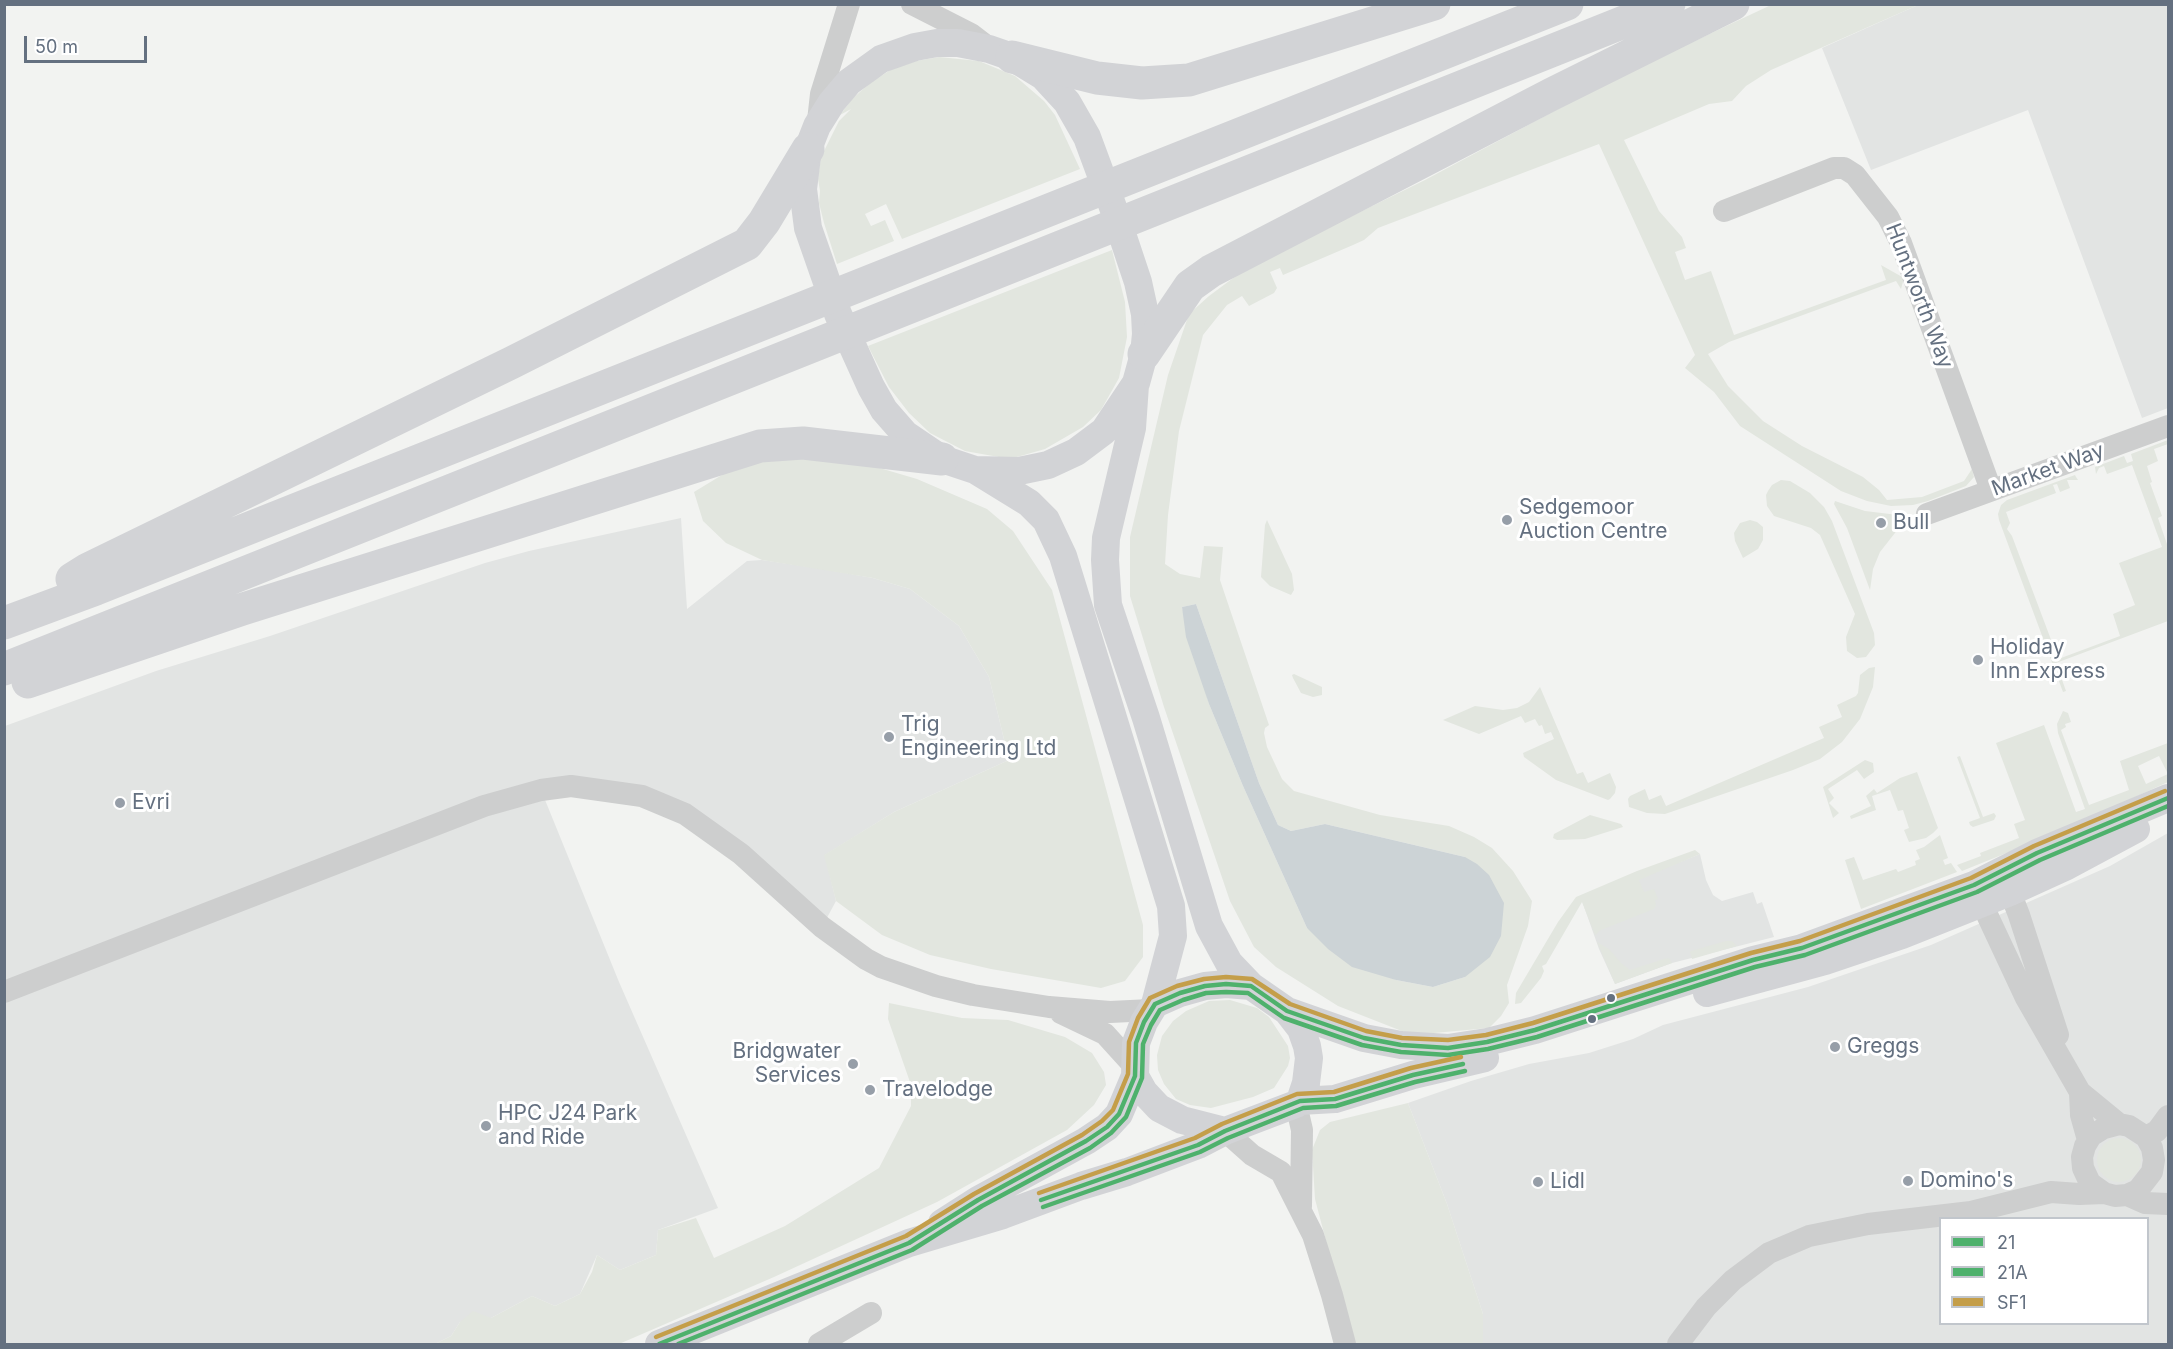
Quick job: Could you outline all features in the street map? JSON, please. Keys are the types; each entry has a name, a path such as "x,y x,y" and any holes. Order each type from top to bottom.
{"highway":[{"path":"1000,53 1097,78 1142,83 1189,80 1434,4"},
{"path":"4,623 96,589 1568,4"},
{"path":"4,669 1669,4"},
{"path":"1140,368 1190,286 1211,271 1552,94 1733,4"},
{"path":"4,623 88,569 511,363 747,244 764,222 813,138"},
{"path":"4,690 243,609 759,446 803,444 942,459"}],"main road":[{"path":"909,1244 978,1200 1086,1141 1107,1127 1119,1114 1135,1071 1136,1043 1153,1007 1173,936 1171,906 1063,556 1046,520 1029,503 975,470 942,459 905,434 884,410 838,314 808,228 803,189 813,138 832,102 849,82 881,59 915,47 937,43 958,43 1000,53 1043,76 1067,102 1087,137 1114,210 1138,282 1145,314 1146,334 1132,428 1107,538 1105,560 1108,605 1114,629 1146,718 1209,926 1229,963 1251,986 1287,1011 1364,1038 1401,1045 1449,1048 1487,1042 1534,1030 1753,960 1802,948 1977,895"},
{"path":"975,470 1019,471 1048,465 1076,452 1104,431 1140,368"},
{"path":"2006,882 2037,853 2169,798"},
{"path":"659,1344 909,1244 1003,1215 1126,1172 1198,1145 1225,1131 1298,1102 1335,1099 1413,1075 1468,1063 1694,996 1826,961 1902,935 2006,882 2067,866 2141,826 2169,808"},
{"path":"1153,1007 1180,993 1205,986 1227,984 1251,986"},
{"path":"1287,1011 1301,1029 1309,1058 1306,1083 1298,1102"},
{"path":"1135,1071 1144,1092 1167,1114 1225,1131"}],"street":[{"path":"813,138 821,94 849,4"},
{"path":"912,4 970,34 1000,53"},
{"name":"Huntworth Way","path":"1724,211 1834,168 1844,168 1863,182 1888,217 1910,264 1991,490"},
{"name":"Market Way","path":"1927,514 2169,426"},
{"path":"4,992 484,806 541,790 571,786 642,796 685,814 741,854 822,927 881,967 936,986 1049,1007 1110,1012 1153,1007"},
{"path":"2006,882 2075,1083 2085,1148 2083,1168 2090,1183 2104,1193"},
{"path":"1977,895 2026,998 2075,1083 2119,1124"},
{"path":"1049,1007 1105,1034 1135,1071"},
{"path":"1298,1102 1302,1130 1301,1209"},
{"path":"2146,1137 2157,1131 2169,1116"},
{"path":"1678,1344 1706,1307 1733,1280 1769,1253 1809,1236 1868,1224 1971,1212 2051,1192 2127,1195 2138,1190 2152,1172 2153,1154 2146,1137 2129,1126 2119,1124 2104,1128 2085,1148 2051,1192"},
{"path":"1225,1131 1252,1155 1281,1172 1313,1235 1332,1295 1344,1344"},
{"path":"2152,1172 2169,1198"},
{"path":"2127,1195 2145,1203 2169,1204"},
{"path":"819,1344 871,1313"}],"shaded area":[{"path":"1771,5 1918,5 1771,70 1746,86 1732,101 1709,104 1624,140 1659,211 1682,237 1686,248 1675,252 1685,280 1711,271 1734,335 1886,280 1881,265 1904,278 1901,289 1896,281 1729,342 1708,354 1728,386 1763,421 1802,446 1863,477 1887,500 1922,497 1964,481 1972,469 1974,477 1966,486 1913,505 1891,506 1867,501 1841,491 1740,426 1714,392 1685,368 1695,355 1599,144 1378,228 1364,240 1283,275 1280,268 1270,272 1277,288 1274,293 1249,306 1242,296 1227,305 1203,335 1179,431 1168,515 1165,564 1180,574 1200,578 1204,546 1223,547 1220,580 1269,725 1265,728 1264,733 1267,747 1282,779 1294,791 1380,815 1449,826 1474,837 1492,848 1513,871 1532,901 1528,926 1507,985 1509,1003 1501,1016 1489,1028 1412,1035 1338,1006 1276,967 1254,947 1230,901 1164,707 1130,596 1130,537 1168,375 1189,314 1248,267 1425,180 1620,76","holes":["1196,604 1259,783 1278,825 1291,831 1325,824 1465,857 1465,977 1433,987 1396,980 1307,928 1209,704 1182,607"]},
{"path":"1918,5 2168,5 2168,408 2142,418 2028,110 1871,170 1822,48"},
{"path":"939,57 979,61 1015,76 1044,101 1055,115 1080,169 902,239 886,204 865,214 871,226 885,220 894,241 837,264 819,203 818,179 821,157 839,121 851,109 840,115 852,99 870,83 892,69 916,61"},
{"path":"1112,250 1125,302 1127,337 1119,378 1101,410 1083,427 1045,449 1010,459 965,451 930,433 909,413 889,387 868,346"},
{"path":"2168,440 2168,444 2154,449 2158,461 2147,466 2152,482 2150,483 2162,516 2158,518 2168,547 2168,621 2056,663 2066,691 2063,692 1999,520 2001,505 2007,500 2075,475 2078,480 2067,480 2070,488 2060,492 2057,484 2053,485 2056,493 2006,512 2010,523 2007,529 2012,536 2053,645 2048,647 2053,661 2120,636 2113,614 2135,605 2119,563 2162,547 2132,465 2107,474 2104,466 2099,468 2096,474 2095,467 2124,456 2127,463 2133,461 2131,454"},
{"path":"832,454 917,479 987,509 1013,531 1052,590 1143,925 1143,957 1125,981 1101,988 991,969 930,955 882,935 836,901 824,855 894,812 1009,760 989,677 959,626 910,589 873,578 762,560 726,543 703,521 694,492 740,464"},
{"path":"1781,480 1790,481 1810,493 1824,507 1832,521 1874,633 1875,645 1866,657 1857,658 1847,651 1846,637 1855,614 1820,535 1811,528 1774,516 1767,506 1768,491 1772,485"},
{"path":"1835,501 1865,511 1898,515 1904,519 1880,552 1873,569 1870,590 1847,528 1834,504"},
{"path":"681,518 687,609 747,561 762,560 817,568 873,578 910,589 959,626 989,677 1009,760 894,812 825,855 836,901 822,927 685,814 541,790 619,982 718,1208 658,1230 656,1255 620,1270 597,1255 580,1294 555,1306 532,1296 491,1318 460,1322 451,1336 435,1344 5,1344 5,726 156,671 270,636 485,563 529,551"},
{"path":"1267,520 1292,574 1294,590 1291,595 1270,586 1261,577"},
{"path":"1750,520 1763,527 1763,540 1758,549 1743,558 1734,533 1740,523"},
{"path":"1196,604 1259,783 1278,825 1291,831 1325,824 1465,857 1489,875 1504,903 1501,936 1490,957 1465,977 1433,987 1396,980 1352,967 1328,949 1307,928 1243,786 1209,704 1186,637 1182,607"},
{"path":"1875,667 1873,687 1860,719 1842,742 1820,759 1665,814 1647,813 1629,807 1630,796 1645,789 1649,800 1661,795 1666,806 1824,738 1819,727 1842,717 1837,705 1856,696 1860,675 1869,668"},
{"path":"1294,674 1322,687 1322,695 1313,697 1301,693 1293,678"},
{"path":"1540,687 1577,774 1583,772 1588,783 1610,773 1616,787 1610,799 1556,780 1524,757 1523,753 1554,739 1551,732 1545,734 1542,725 1539,726 1535,719 1525,723 1521,716 1479,734 1443,720 1475,706 1503,710 1517,708 1529,702"},
{"path":"2063,711 2068,713 2071,722 2065,724 2066,727 2061,730 2089,805 2129,790 2120,761 2168,743 2168,774 2168,782 2056,833 1962,871 1957,865 1981,856 1980,853 2019,838 2014,824 2025,820 1996,743 2044,725 2076,812 2085,809 2058,733 2057,724","holes":["2159,756 2168,774 2146,784 2138,766"]},
{"path":"1960,756 1983,817 1994,813 1996,816 1994,820 1973,827 1970,825 1969,822 1980,818 1957,757"},
{"path":"1865,760 1873,763 1874,772 1864,779 1857,770 1828,789 1834,798 1829,803 1839,813 1833,818 1823,787"},
{"path":"1917,772 1938,828 1926,838 1909,842 1904,830 1909,828 1903,810 1898,811 1890,790 1872,796 1876,810 1851,819 1850,816 1871,806 1866,796 1874,789 1877,793 1900,778"},
{"path":"1590,815 1621,824 1623,827 1585,839 1557,840 1553,838 1554,834"},
{"path":"2168,833 2168,1344 1483,1344 1483,1314 1447,1204 1408,1103 1529,1064 1589,1053 1633,1039 1663,1025 1808,987 1931,945 2110,866"},
{"path":"1940,835 1948,858 1943,860 1945,865 1951,863 1957,872 1861,909 1845,860 1854,857 1863,880 1896,869 1898,872 1916,865 1915,861 1920,859 1916,850"},
{"path":"1695,850 1700,854 1639,880 1644,892 1654,889 1658,899 1655,900 1654,909 1601,930 1595,935 1582,902 1546,964 1542,966 1544,971 1541,978 1521,1003 1515,1004 1516,993 1558,922 1576,897"},
{"path":"1700,854 1706,880 1713,895 1722,901 1753,892 1757,904 1762,902 1774,937 1672,963 1615,984 1599,949 1582,901"},
{"path":"1732,941 1737,946 1692,959 1691,951"},
{"path":"1597,942 1609,949 1630,970 1669,958 1672,963 1615,984"},
{"path":"1230,1000 1257,1008 1269,1017 1288,1046 1290,1058 1288,1066 1274,1088 1253,1097 1211,1108 1190,1105 1176,1099 1164,1084 1158,1070 1157,1055 1162,1036 1173,1021 1186,1011 1209,1001"},
{"path":"889,1003 962,1018 1008,1020 1065,1037 1092,1053 1104,1072 1106,1085 1094,1105 1067,1130 937,1202 774,1277 619,1344 435,1344 451,1336 460,1322 473,1311 491,1318 532,1296 555,1306 580,1294 592,1272 597,1255 620,1270 656,1255 658,1230 696,1218 714,1258 785,1226 879,1168 911,1106 911,1085 888,1019"},
{"path":"1408,1103 1447,1204 1483,1314 1483,1344 1353,1344 1315,1199 1312,1150 1320,1130 1330,1122"},
{"path":"2119,1138 2134,1145 2141,1160 2134,1175 2119,1182 2104,1175 2097,1160 2104,1145"}],"transit line":[{"name":"SF1","path":"656,1337 906,1236 974,1194 1082,1135 1113,1110 1128,1074 1129,1042 1138,1018 1150,998 1177,986 1204,979 1226,977 1252,979 1290,1004 1366,1031 1402,1038 1448,1040 1486,1035 1533,1023 1751,953 1800,941 1971,878 2034,846 2165,791"},
{"name":"21","path":"659,1344 909,1243 978,1200 1086,1141 1107,1127 1119,1114 1135,1076 1136,1043 1144,1022 1155,1004 1180,993 1205,986 1226,984 1251,986 1287,1011 1364,1038 1401,1045 1448,1048 1487,1042 1535,1030 1753,960 1802,948 1974,885 2037,853 2168,798"},
{"name":"21A","path":"678,1344 912,1250 982,1206 1090,1148 1111,1133 1126,1117 1142,1078 1143,1044 1160,1010 1183,1000 1206,993 1248,993 1284,1018 1362,1045 1401,1052 1448,1055 1488,1049 1537,1037 1755,967 1805,955 1977,892 2040,860 2168,806"},
{"name":"SF1","path":"1039,1193 1195,1138 1222,1124 1297,1094 1334,1092 1411,1068 1461,1057"},
{"name":"21","path":"1041,1200 1198,1145 1225,1131 1300,1101 1335,1099 1413,1075 1463,1064"},
{"name":"21A","path":"1043,1207 1200,1152 1228,1138 1303,1108 1336,1106 1415,1082 1465,1071"}],"place":[{"name":"Sedgemoor Auction Centre","path":"1507,520"},
{"name":"Bull","path":"1881,523"},
{"name":"Holiday Inn Express","path":"1978,660"},
{"name":"Trig Engineering Ltd","path":"889,737"},
{"name":"Evri","path":"120,803"},
{"name":"Greggs","path":"1835,1047"},
{"name":"Bridgwater Services","path":"853,1064"},
{"name":"Travelodge","path":"870,1090"},
{"name":"HPC J24 Park and Ride","path":"486,1126"},
{"name":"Domino's","path":"1908,1181"},
{"name":"Lidl","path":"1538,1182"}]}
